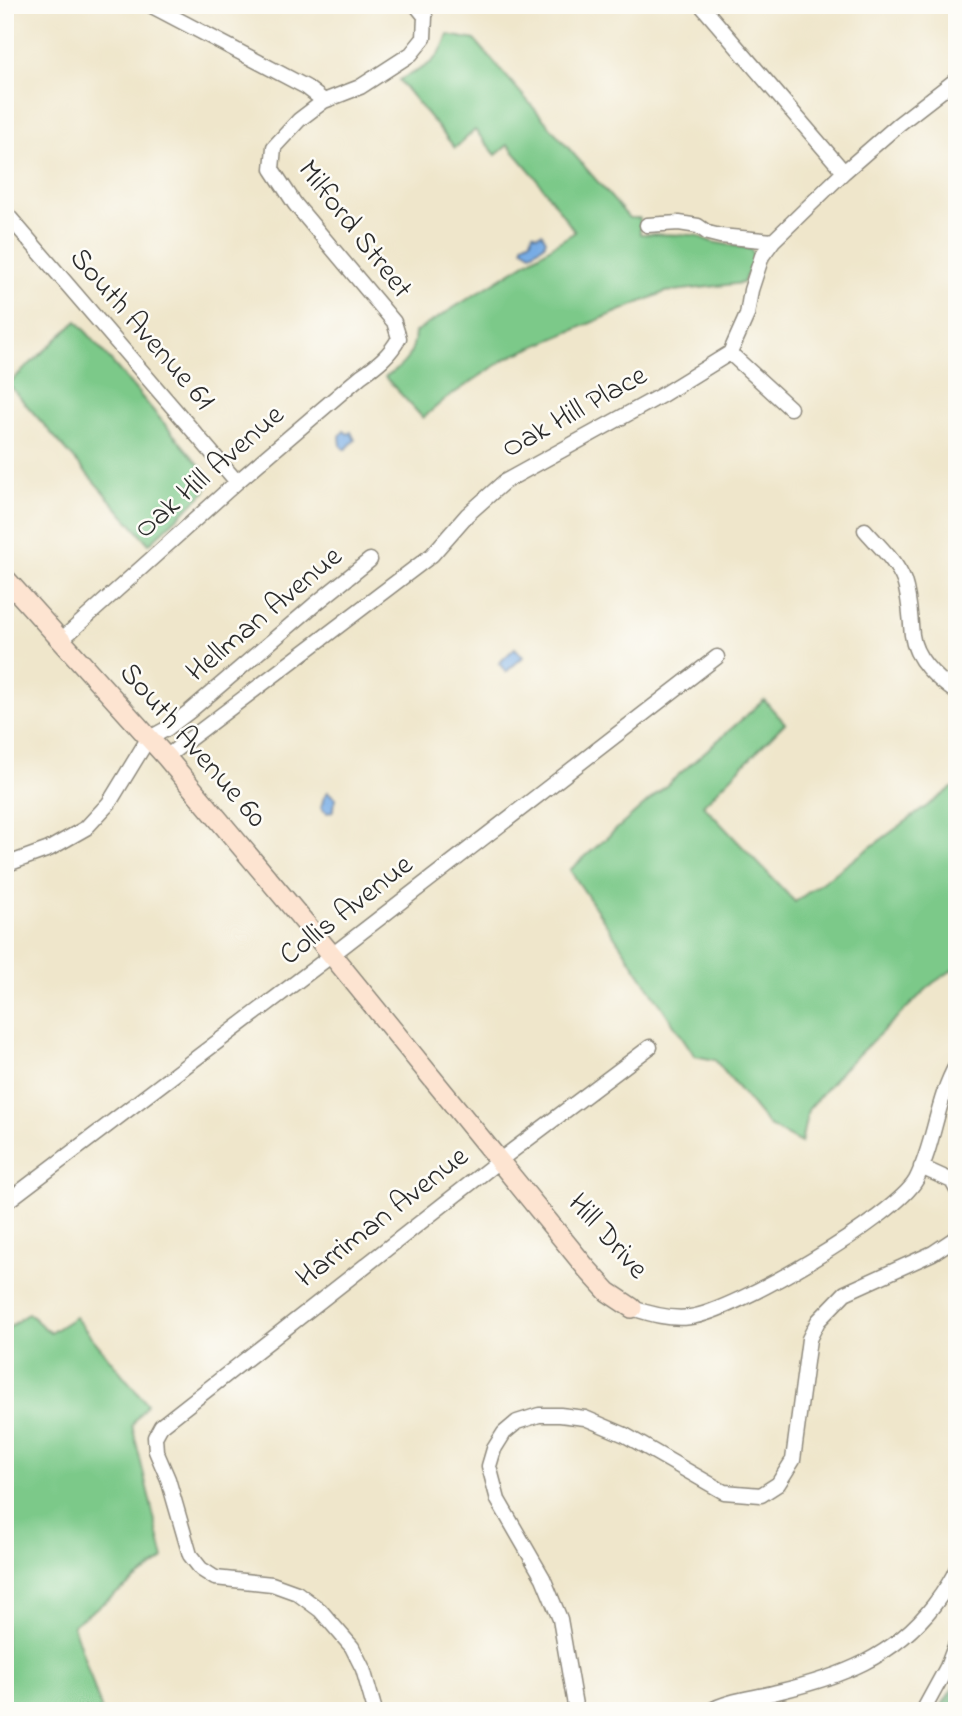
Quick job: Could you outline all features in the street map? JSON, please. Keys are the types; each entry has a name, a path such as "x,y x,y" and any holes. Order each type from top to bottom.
{"street":[{"path":"149,5 306,87 324,101 360,87 411,54 424,38 425,16 416,5"},
{"path":"701,5 844,172"},
{"path":"790,408 730,353 747,315 751,290 762,256 773,241 844,172 899,124 957,79"},
{"name":"Milford Street","path":"324,101 299,120 274,147 272,169 295,204 394,323 399,338 395,345"},
{"name":"South Avenue 61","path":"5,212 237,482"},
{"path":"647,225 679,223 698,226 708,233 720,236 773,241"},
{"name":"Oak Hill Avenue","path":"60,641 237,482 361,376 382,363 395,345"},
{"name":"Oak Hill Place","path":"166,757 432,555 467,515 504,482 662,395 730,353"},
{"path":"864,530 903,579 910,607 912,638 918,655 938,681 957,693"},
{"name":"Hellman Avenue","path":"5,865 49,849 86,828 109,803 148,739 168,729 370,560"},
{"name":"South Avenue 60","path":"5,578 166,757 332,955"},
{"name":"Collis Avenue","path":"5,1203 332,955 717,657"},
{"name":"Hill Drive","path":"332,955 608,1292 632,1308 667,1317 690,1317 741,1300 835,1246 894,1205 915,1181 945,1085 957,1064"},
{"name":"Harriman Avenue","path":"375,1711 363,1669 352,1647 320,1610 297,1593 272,1584 215,1578 195,1562 190,1555 168,1479 156,1451 155,1437 170,1419 500,1160 650,1047"},
{"path":"921,1167 952,1181 957,1189"},
{"path":"576,1711 560,1619 544,1578 498,1500 492,1483 489,1466 494,1448 504,1433 517,1422 539,1415 585,1418 625,1435 724,1492 761,1495 778,1484 793,1460 809,1339 818,1321 845,1293 933,1253 957,1237"},
{"path":"710,1711 823,1681 868,1662 908,1634 924,1618 942,1595 957,1568"},
{"path":"923,1711 947,1667 957,1641"}],"green space":[{"path":"448,35 475,40 629,218 640,218 640,234 695,235 712,242 751,249 754,258 743,283 665,292 507,358 444,400 423,418 385,377 407,359 413,347 415,332 575,232 533,174 508,145 496,155 475,130 455,148 399,80 430,64 440,53"},
{"path":"77,321 208,475 210,482 205,492 149,544 8,384"},
{"path":"764,700 785,723 703,805 795,902 957,787 957,967 933,983 842,1070 808,1110 801,1143 769,1126 715,1060 695,1056 570,870"},
{"path":"28,1313 50,1333 75,1317 147,1404 132,1425 164,1559 73,1625 102,1711 5,1711 5,1331"},
{"path":"956,1683 957,1711 938,1711"}],"water":[{"path":"533,233 542,233 546,240 544,245 531,253 523,248 523,244 531,240"},
{"path":"344,431 348,434 351,432 355,440 346,449 341,446 340,436"},
{"path":"515,648 523,657 506,672 499,663"},
{"path":"328,792 335,798 334,809 327,813 321,808"}]}
